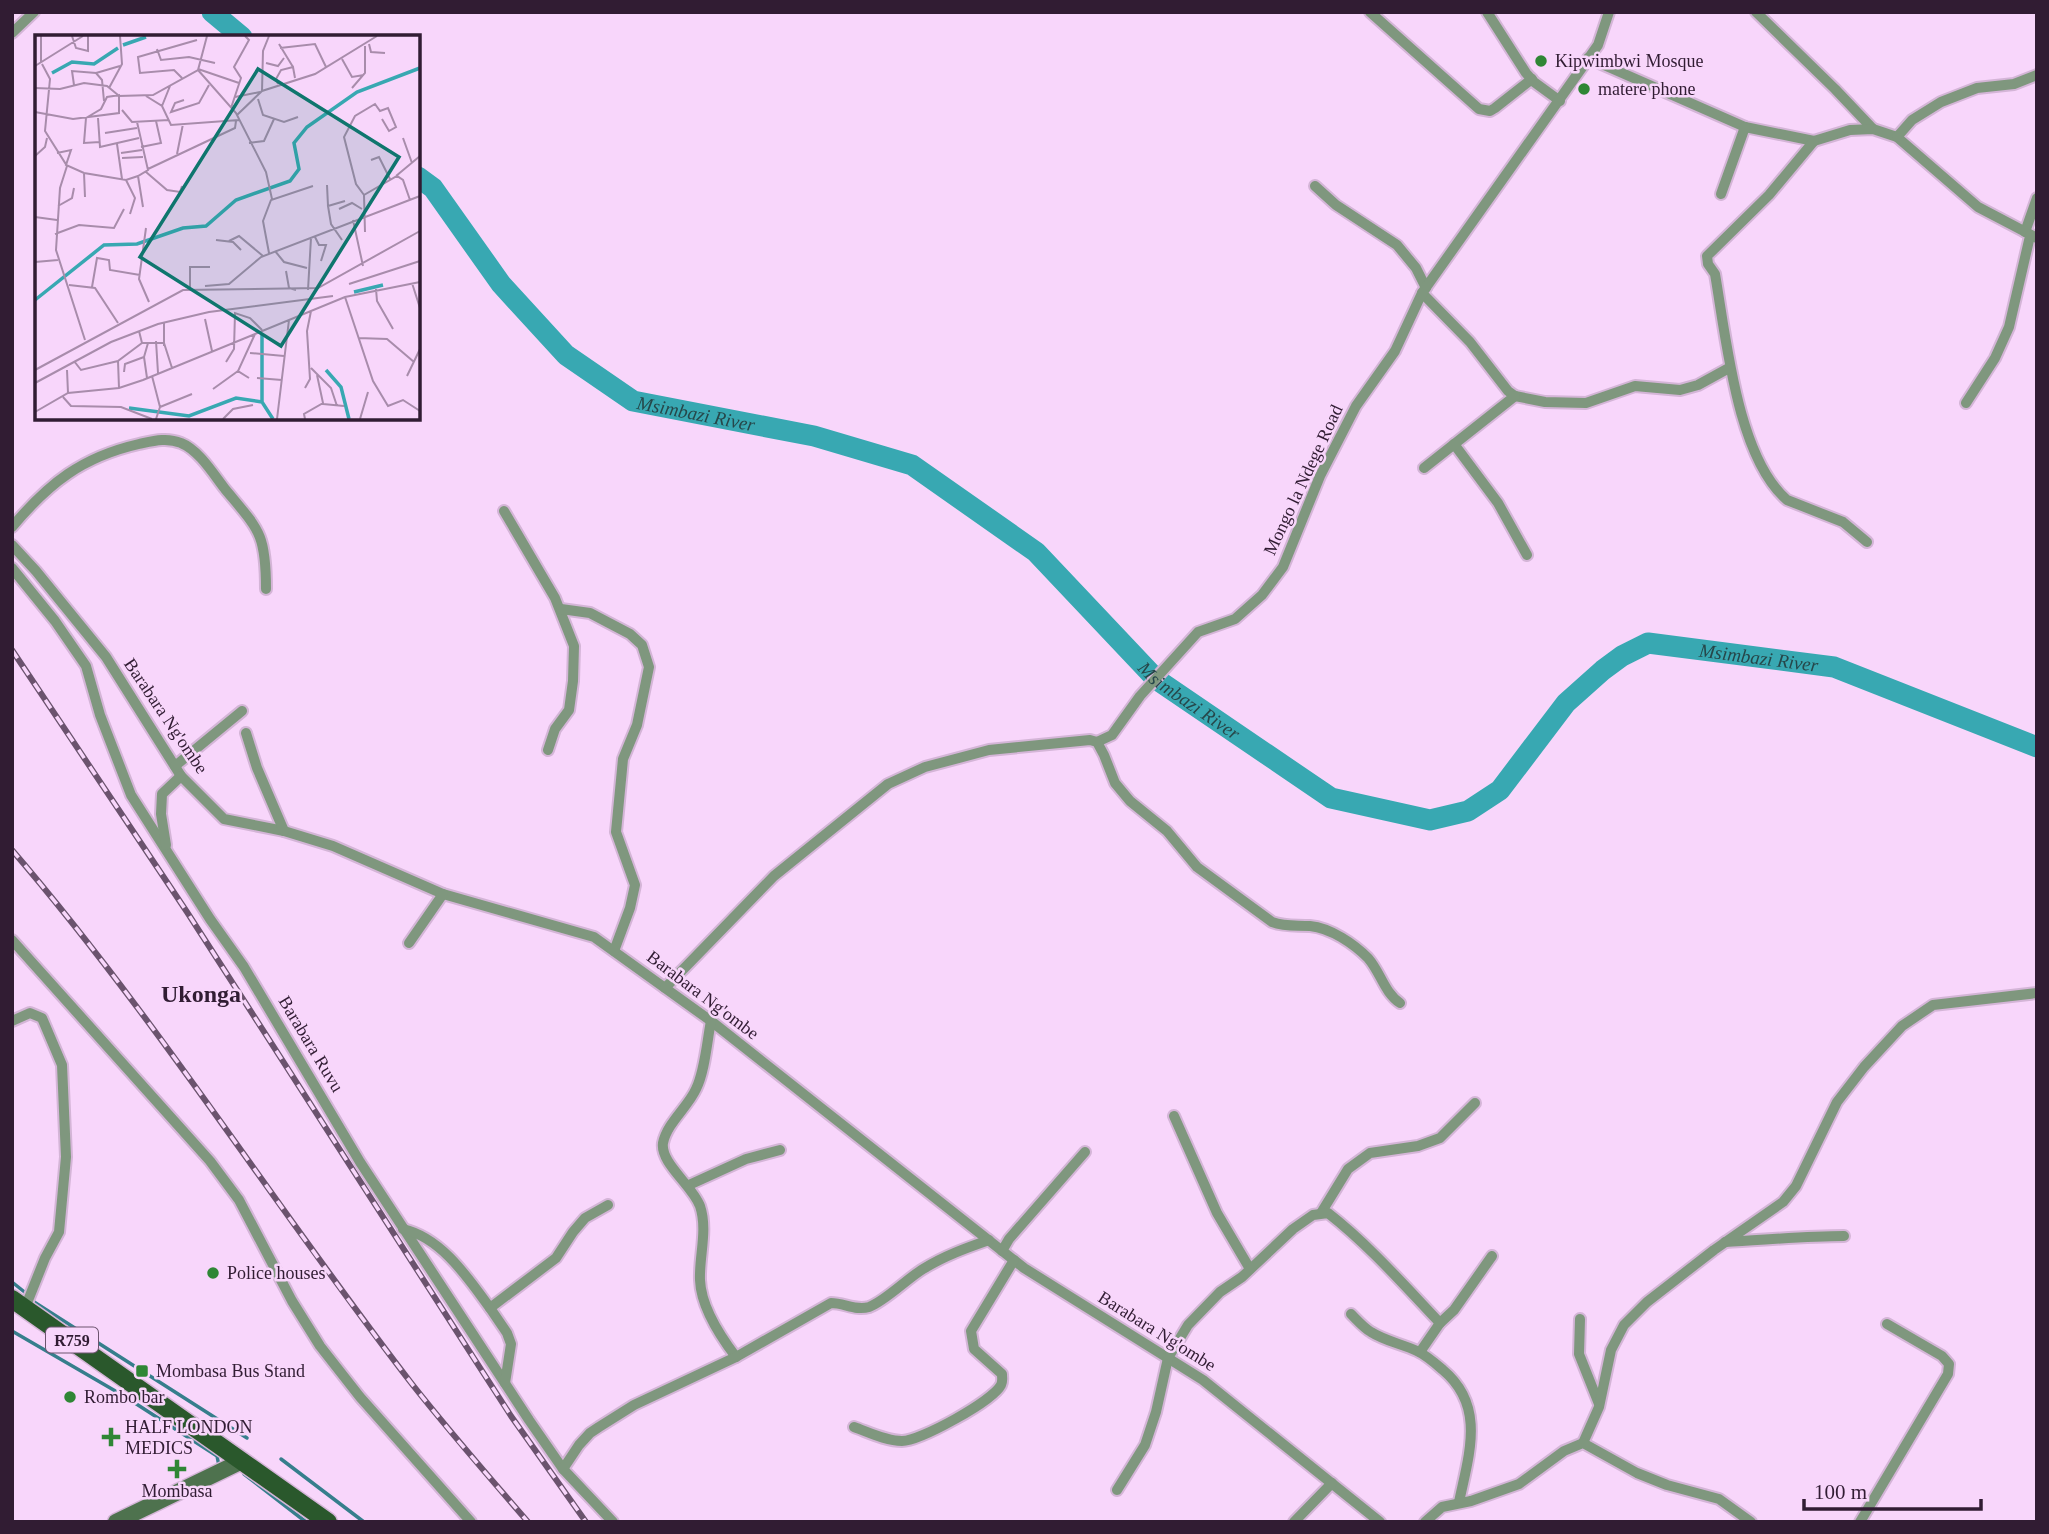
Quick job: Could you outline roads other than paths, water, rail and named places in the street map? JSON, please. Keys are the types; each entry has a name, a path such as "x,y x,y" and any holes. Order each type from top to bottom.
{"main road":[{"name":"R759","path":"19,1304 328,1522"}],"street":[{"path":"12,33 34,12"},
{"path":"1370,12 1479,109 1490,111 1532,79"},
{"path":"1487,12 1532,79 1560,100"},
{"name":"Mongo la Ndege Road","path":"1097,742 1112,735 1140,696 1198,632 1235,619 1262,595 1283,567 1321,477 1356,405 1395,351 1424,291 1588,58 1602,36 1609,12"},
{"path":"1756,12 1872,129"},
{"path":"1588,58 1745,127 1814,141 1850,130 1872,129 1897,138 1978,207 2031,235"},
{"path":"1897,138 1912,120 1941,102 1977,88 2014,84 2037,75"},
{"path":"1721,194 1745,127"},
{"path":"1814,141 1769,195 1707,256 1708,264 1714,274 1729,368 1754,449 1780,494 1795,504 1843,522 1867,542"},
{"path":"1315,186 1336,205 1397,245 1416,268 1424,291 1515,396 1545,402 1586,403 1635,386 1680,390 1729,368"},
{"path":"1966,403 1994,358 2009,327 2037,198"},
{"path":"1424,468 1515,396"},
{"path":"12,527 57,480 81,464 103,454 148,442 164,439 183,443 197,455 254,523 263,544 266,589"},
{"path":"1454,444 1498,503 1527,555"},
{"path":"504,511 561,609 574,646 569,710 555,729 548,750"},
{"name":"Barabara Ng'ombe","path":"12,545 106,657 178,771 224,819 284,831 333,846 443,894 594,937 711,1021 1014,1261 1203,1380 1380,1522"},
{"name":"Barabara Ruvu","path":"12,568 55,621 86,666 116,760 131,795 244,967 360,1162 563,1469 612,1522"},
{"path":"561,609 590,614 624,630 642,645 649,667 637,726 623,759 616,832 635,885 630,908 614,951"},
{"path":"168,853 161,814 162,794 178,771 242,710"},
{"path":"246,733 257,768 284,831"},
{"path":"665,988 774,876 888,783 925,767 989,750 1078,740 1097,742 1115,783 1130,801 1167,831 1197,867 1272,922 1285,927 1312,926 1335,934 1352,945 1368,959 1390,996 1400,1003"},
{"path":"409,943 443,894"},
{"path":"12,940 211,1161 239,1200 292,1301 320,1346 359,1397 471,1522"},
{"path":"1583,1443 1600,1407 1611,1350 1623,1325 1647,1302 1724,1242 1783,1202 1796,1186 1838,1102 1864,1067 1902,1026 1933,1005 2037,993"},
{"path":"12,1021 30,1013 42,1018 62,1065 66,1153 59,1232 19,1304"},
{"path":"711,1021 697,1088 666,1135 663,1146 664,1157 689,1185 699,1204 702,1218 702,1294 736,1357"},
{"path":"1321,1213 1348,1169 1370,1153 1418,1146 1440,1138 1475,1103"},
{"path":"1174,1116 1217,1213 1250,1269"},
{"path":"689,1185 746,1159 780,1150"},
{"path":"1002,1251 1009,1239 1085,1152"},
{"path":"490,1308 556,1258 585,1218 608,1205"},
{"path":"1117,1490 1144,1445 1156,1412 1168,1358 1188,1325 1220,1292 1312,1215 1328,1213 1368,1248 1440,1323"},
{"path":"403,1229 415,1232 442,1251 465,1273 490,1308 511,1344 505,1383"},
{"path":"1724,1242 1775,1240 1797,1236 1844,1236"},
{"path":"563,1469 590,1433 645,1400 736,1357 831,1303 859,1308 871,1307 923,1269 953,1253 989,1240"},
{"path":"1420,1352 1492,1256"},
{"path":"854,1427 901,1441 918,1438 985,1401 999,1388 1002,1374 974,1349 970,1337 971,1331 1014,1261"},
{"path":"1351,1314 1370,1332 1420,1352 1454,1379 1467,1400 1471,1430 1459,1502"},
{"path":"1580,1319 1579,1354 1600,1407"},
{"path":"1860,1522 1948,1374 1949,1364 1942,1356 1887,1324"},
{"path":"1425,1522 1441,1507 1471,1501 1518,1484 1573,1446 1583,1443 1637,1473 1667,1485 1718,1499 1751,1522"},
{"path":"116,1522 242,1461"},
{"path":"1294,1522 1332,1483"}],"waterway":[{"name":"Msimbazi River","path":"212,12 240,35"},
{"name":"Msimbazi River","path":"420,178 433,188 501,284 566,355 633,401 814,436 912,465 1036,552 1156,679 1331,798 1430,820 1468,811 1500,790 1566,703 1622,656 1648,643 1834,667 2037,747"},
{"path":"12,1282 27,1294"},
{"path":"31,1300 247,1438"},
{"path":"12,1331 124,1396 217,1456 219,1466"},
{"path":"281,1459 364,1522"},
{"path":"244,1474 306,1522"}],"railway":[{"path":"12,650 187,912 511,1416 586,1522"},
{"path":"12,850 117,980 412,1384 528,1522"}],"place":[{"name":"Kipwimbwi Mosque","path":"1541,61"},
{"name":"matere phone","path":"1584,89"},
{"name":"Police houses","path":"213,1273"},
{"name":"Mombasa Bus Stand","path":"142,1371"},
{"name":"Rombo bar","path":"70,1397"},
{"name":"HALF LONDON MEDICS","path":"111,1437"},
{"name":"Mombasa","path":"177,1469"}],"district":[{"name":"Ukonga","path":"201,994"}]}
